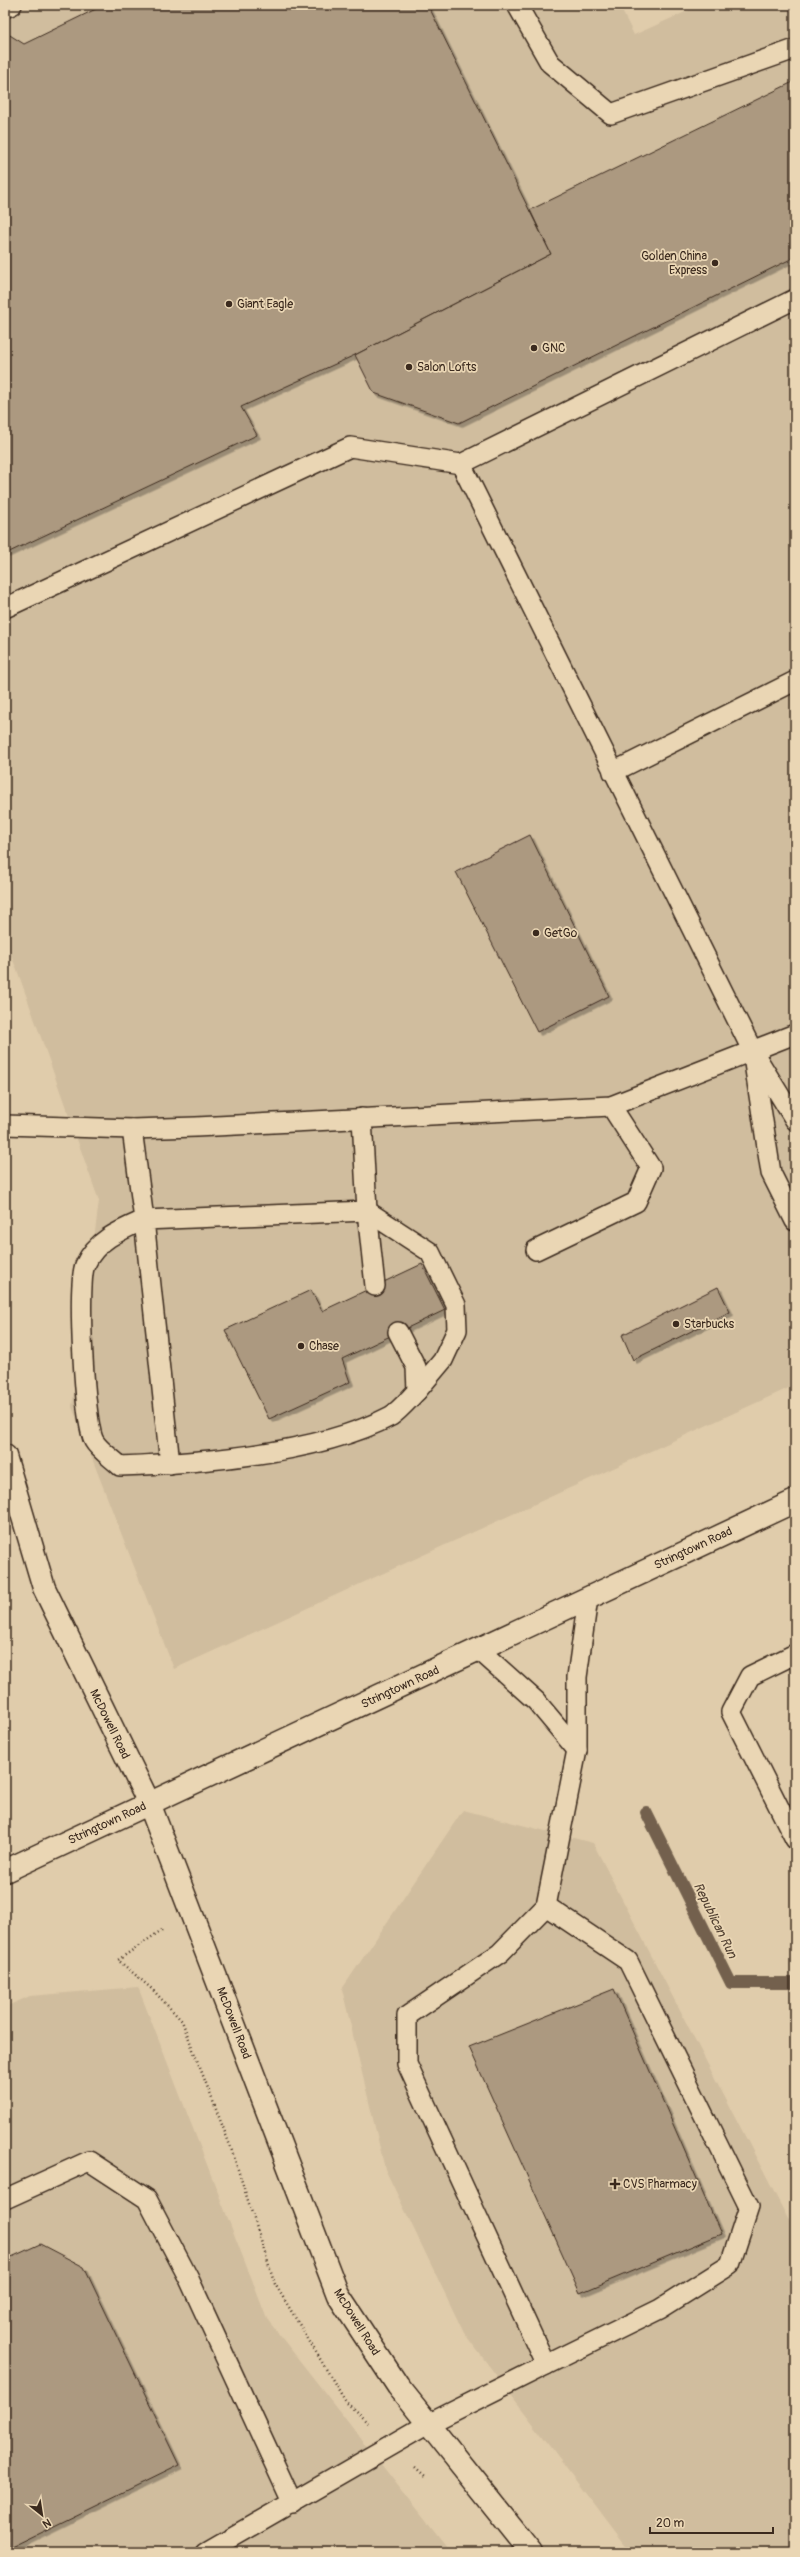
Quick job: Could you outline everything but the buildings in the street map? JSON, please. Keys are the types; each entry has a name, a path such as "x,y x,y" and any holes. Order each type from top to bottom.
{"street":[{"name":"McDowell Road","path":"5,1456 44,1588 149,1803 338,2295 398,2386 531,2552"},
{"name":"Stringtown Road","path":"5,1871 795,1501"}],"lane":[{"path":"5,8 12,5"},
{"path":"517,5 550,63 611,114 795,49"},
{"path":"5,608 350,447 461,464 795,299"},
{"path":"461,464 752,1050 795,1120"},
{"path":"613,772 795,682"},
{"path":"5,1125 132,1129 611,1106 795,1034"},
{"path":"752,1050 771,1173 795,1221"},
{"path":"536,1250 636,1202 651,1168 611,1106"},
{"path":"362,1118 367,1211 375,1286"},
{"path":"132,1129 144,1220 170,1464"},
{"path":"367,1211 430,1252 456,1305 457,1330 443,1360 417,1391 392,1415 348,1433 291,1448 170,1464 120,1466 94,1441 88,1418 82,1332 85,1266 96,1249 113,1234 144,1220 367,1211"},
{"path":"398,1332 416,1367 417,1391"},
{"path":"546,2365 408,2064 407,2016 500,1953 546,1906 576,1750 577,1677 588,1598"},
{"path":"479,1650 536,1701 576,1750"},
{"path":"795,1654 750,1676 731,1712 795,1840"},
{"path":"206,2552 293,2504 428,2424 660,2309 730,2265 749,2207 628,1961 546,1906"},
{"path":"5,2199 89,2161 148,2199 189,2279 293,2504"}],"shaded area":[{"path":"5,5 619,5 634,35 701,5 795,5 795,1385 174,1669 72,1407 99,1201 16,967 5,943"},
{"path":"463,1810 593,1843 788,2219 795,2226 795,2552 631,2552 464,2333 385,2169 342,1989"},
{"path":"138,1987 267,2319 450,2552 5,2552 5,2007 30,1996"}],"waterway":[{"name":"Republican Run","path":"646,1812 731,1983 795,1983"}],"place":[{"name":"Golden China Express","path":"715,263"},
{"name":"Giant Eagle","path":"229,304"},
{"name":"GNC","path":"534,348"},
{"name":"Salon Lofts","path":"409,367"},
{"name":"GetGo","path":"536,933"},
{"name":"Starbucks","path":"676,1324"},
{"name":"Chase","path":"301,1346"},
{"name":"CVS Pharmacy","path":"615,2184"}]}
